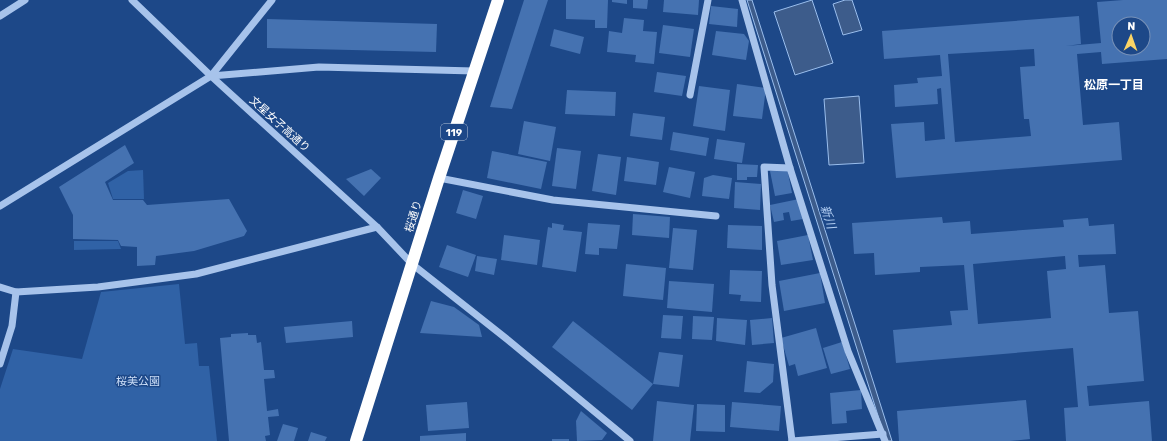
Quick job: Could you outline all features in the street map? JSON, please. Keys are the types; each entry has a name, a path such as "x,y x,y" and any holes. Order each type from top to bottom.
{"highway":[{"name":"桜通り","path":"356,441 439,178 498,0"}],"street":[{"path":"0,16 25,0"},
{"name":"文星女子高通り","path":"132,0 211,76 377,227 412,264 508,340 630,441"},
{"path":"0,206 211,76 272,0"},
{"path":"690,95 708,0"},
{"path":"742,0 790,168 848,351 884,438 792,441 772,285 764,167 790,168"},
{"path":"211,76 319,67 474,70"},
{"path":"439,178 553,200 716,216"},
{"path":"0,287 16,292 98,287 196,274 377,227"},
{"path":"0,364 12,326 16,292"}],"green space":[{"path":"143,170 144,199 113,199 108,183 128,171"},
{"path":"74,241 118,241 121,249 74,250"},
{"name":"桜美公園","path":"179,284 185,344 197,343 199,366 209,366 217,441 0,441 0,389 13,349 82,359 101,292"}],"shaded area":[{"path":"747,0 752,0 892,441 886,441"},
{"path":"812,0 833,63 795,75 774,12"},
{"path":"845,0 852,0 862,30 843,35 833,4"},
{"path":"859,96 864,163 829,165 824,99"}],"building":[{"path":"524,0 548,0 512,109 490,107"},
{"path":"566,0 608,0 607,28 595,28 595,20 566,19"},
{"path":"612,0 627,0 627,4 612,2"},
{"path":"633,0 648,0 647,9 633,8"},
{"path":"664,0 699,0 698,15 663,12"},
{"path":"1123,0 1167,0 1167,59 1102,64 1101,52 1077,54 1083,125 1119,122 1122,160 896,178 891,124 924,122 925,141 945,139 941,88 937,89 938,104 895,107 894,85 918,83 917,78 942,76 940,55 884,59 882,31 1079,16 1081,44 1066,46 1101,43 1097,2","holes":["1034,49 1035,66 1020,67 1024,119 1029,119 1031,136 955,142 948,54"]},
{"path":"711,6 738,9 737,27 709,24"},
{"path":"624,18 644,20 643,31 657,32 654,64 635,62 636,55 607,52 609,31 622,33"},
{"path":"267,19 437,24 436,52 267,48"},
{"path":"663,25 694,29 690,57 659,53"},
{"path":"554,29 584,37 580,54 550,46"},
{"path":"716,31 744,34 749,41 746,60 712,55"},
{"path":"657,72 686,76 682,96 654,92"},
{"path":"737,84 766,88 762,119 733,116"},
{"path":"699,86 730,90 725,131 693,126"},
{"path":"567,90 616,92 615,116 565,114"},
{"path":"633,113 665,117 662,140 630,136"},
{"path":"524,121 556,127 550,161 518,154"},
{"path":"673,132 709,138 706,156 670,150"},
{"path":"717,139 745,143 742,163 714,159"},
{"path":"125,145 134,163 105,182 113,200 143,200 147,205 229,199 247,231 244,236 194,251 156,256 155,265 137,266 137,247 121,246 118,240 73,239 73,215 59,187"},
{"path":"557,148 581,151 576,189 552,186"},
{"path":"492,151 547,162 541,189 487,178"},
{"path":"598,154 621,157 616,195 592,191"},
{"path":"627,157 659,162 656,185 624,181"},
{"path":"737,164 758,165 757,177 747,177 747,180 737,180"},
{"path":"669,167 695,172 690,198 663,192"},
{"path":"787,168 792,193 775,196 770,171"},
{"path":"371,169 381,178 364,196 346,179"},
{"path":"713,175 732,178 729,199 702,196 704,178"},
{"path":"735,182 761,184 760,210 734,208"},
{"path":"463,190 483,196 476,219 456,213"},
{"path":"799,199 803,219 791,221 789,212 783,213 784,220 774,222 770,205"},
{"path":"633,214 670,217 669,238 632,235"},
{"path":"942,217 943,223 970,221 971,234 1064,227 1063,220 1088,218 1089,226 1114,224 1116,254 1078,255 1079,267 1105,265 1109,313 1138,311 1144,381 1087,386 1089,406 1149,401 1152,441 1066,441 1064,408 1078,407 1073,348 896,363 893,330 952,325 950,311 968,310 964,265 920,267 920,272 875,275 874,253 854,254 852,223","holes":["1065,256 1066,269 1047,271 1051,318 978,324 973,264"]},
{"path":"552,223 564,225 563,230 582,232 576,272 542,267 548,227 552,228"},
{"path":"588,223 620,225 617,249 599,248 599,255 585,254"},
{"path":"728,225 762,226 762,250 727,248"},
{"path":"673,228 697,230 693,270 669,268"},
{"path":"504,235 540,240 537,265 501,260"},
{"path":"808,235 813,260 781,265 777,241"},
{"path":"447,245 476,255 468,277 439,267"},
{"path":"477,256 497,259 494,275 475,271"},
{"path":"626,264 666,268 663,300 623,296"},
{"path":"730,270 762,271 761,302 740,301 741,295 729,294"},
{"path":"820,273 825,303 784,311 779,281"},
{"path":"669,281 714,284 712,312 667,308"},
{"path":"431,301 454,307 479,325 482,337 420,333"},
{"path":"663,315 683,316 681,339 661,338"},
{"path":"693,316 714,317 712,340 692,339"},
{"path":"717,318 747,320 745,345 716,341"},
{"path":"772,318 774,343 752,345 750,320"},
{"path":"352,321 353,337 286,343 284,327"},
{"path":"573,321 653,384 632,410 552,347"},
{"path":"816,328 827,368 798,376 795,364 789,366 781,338"},
{"path":"248,333 248,335 256,335 257,343 261,342 264,370 274,370 275,378 264,379 267,411 278,409 279,416 268,417 270,435 265,436 266,441 229,441 220,338 231,337 231,334"},
{"path":"842,342 850,369 831,374 823,348"},
{"path":"659,352 683,355 679,387 653,384"},
{"path":"747,361 774,364 773,382 760,393 744,392"},
{"path":"861,390 862,409 846,411 847,423 832,424 830,393"},
{"path":"1026,400 1030,439 1010,441 899,441 897,411"},
{"path":"657,401 694,405 690,441 653,441"},
{"path":"467,402 469,428 428,431 426,405"},
{"path":"732,402 781,406 779,431 730,427"},
{"path":"697,404 725,405 725,432 696,431"},
{"path":"581,411 607,433 602,440 577,441 576,421"},
{"path":"283,424 298,428 294,441 277,441"},
{"path":"311,432 327,437 325,441 308,441"},
{"path":"466,433 466,441 420,441 420,436"},
{"path":"552,439 569,439 569,441 552,441"}],"district":[{"name":"松原一丁目","path":"1114,85"}],"water label":[{"name":"新川","path":"828,217"}]}
